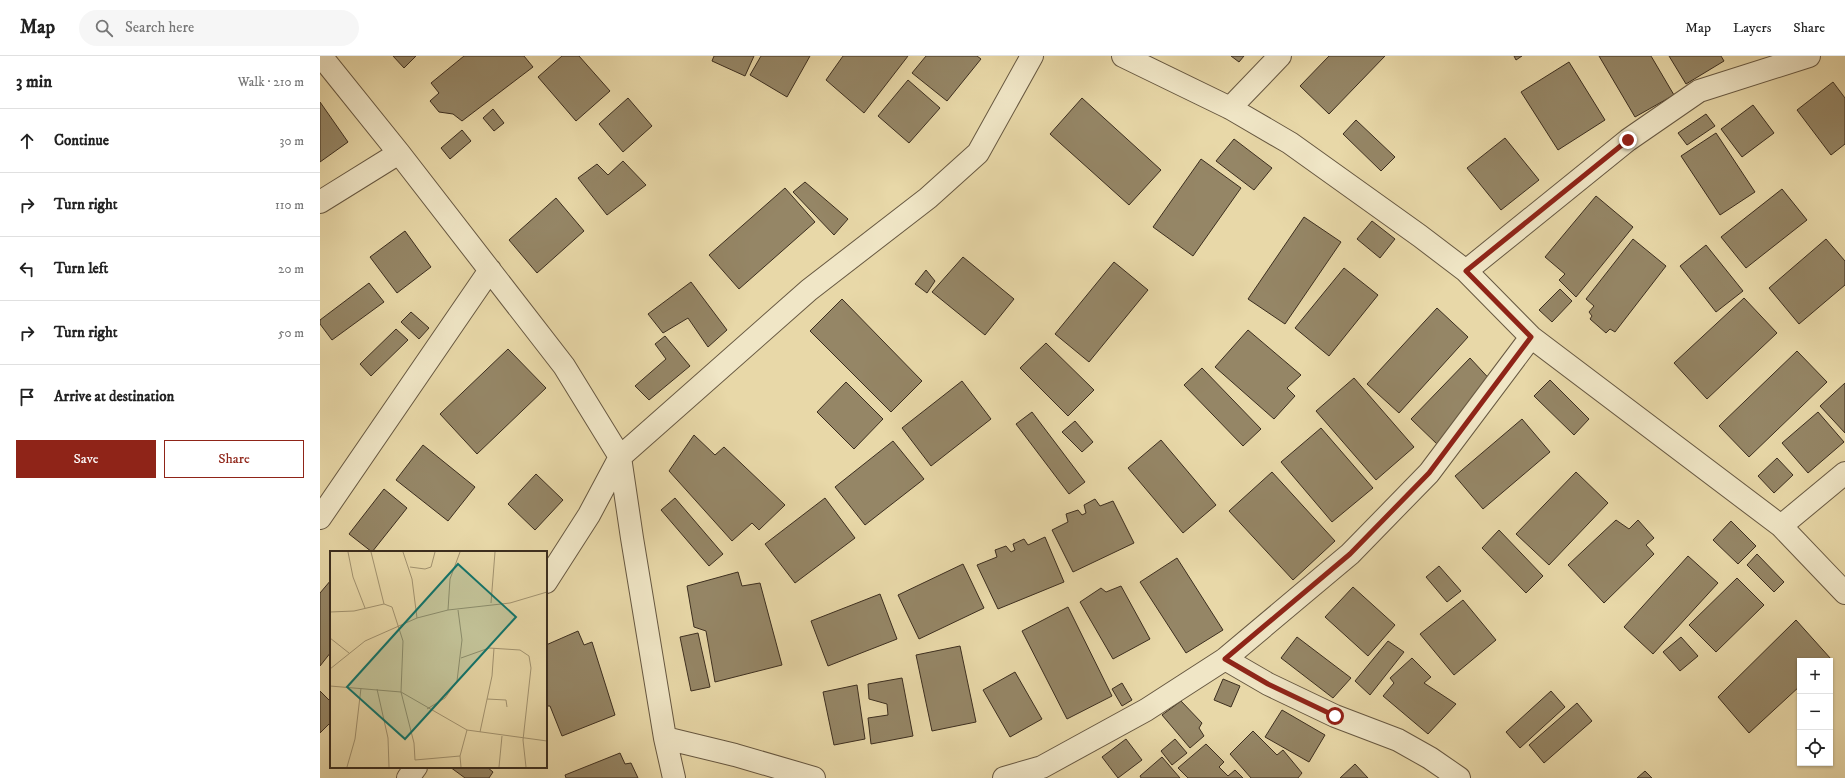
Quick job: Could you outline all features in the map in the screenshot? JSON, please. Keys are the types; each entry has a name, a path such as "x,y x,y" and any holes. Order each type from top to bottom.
{"street":[{"path":"321,56 399,153 564,366 620,457 665,738 674,778"},
{"path":"547,580 589,515 620,457 809,290 928,198 978,153 1032,56"},
{"path":"1123,56 1230,108 1290,143 1360,191 1466,271 1531,337 1654,432 1782,526 1845,593"},
{"path":"1230,108 1280,56"},
{"path":"1466,271 1628,140 1699,91 1809,56"},
{"path":"320,202 399,153"},
{"path":"320,518 490,270"},
{"path":"1004,778 1042,768 1146,710 1225,659 1350,554 1429,473 1531,337"},
{"path":"1782,526 1845,473"},
{"path":"1225,659 1268,684 1335,716 1398,740 1430,758 1459,778"},
{"path":"665,738 735,755 814,778"},
{"path":"408,778 415,768"}],"building":[{"path":"393,56 416,56 404,68"},
{"path":"464,56 524,56 533,67 462,121 453,114 439,112 430,101 439,93 431,83"},
{"path":"562,56 579,56 610,91 576,121 538,77"},
{"path":"714,56 754,56 745,76 712,61"},
{"path":"761,56 810,56 787,97 750,75"},
{"path":"843,56 908,56 864,113 826,80"},
{"path":"926,56 977,56 981,59 947,101 912,73"},
{"path":"1231,56 1244,56 1239,62"},
{"path":"1329,56 1385,56 1329,114 1300,86"},
{"path":"1514,56 1522,56 1516,60"},
{"path":"1599,56 1651,56 1674,95 1635,117"},
{"path":"1669,56 1721,56 1724,61 1686,84"},
{"path":"1569,62 1605,120 1558,150 1521,92"},
{"path":"908,80 940,108 909,143 878,116"},
{"path":"1833,82 1845,98 1845,144 1831,155 1797,110"},
{"path":"628,98 652,126 623,152 599,124"},
{"path":"1082,98 1161,170 1129,205 1050,134"},
{"path":"320,102 348,142 320,162"},
{"path":"1753,105 1774,133 1742,157 1721,129"},
{"path":"493,109 504,123 494,131 483,118"},
{"path":"1706,114 1715,126 1687,145 1678,133"},
{"path":"1356,120 1395,157 1381,171 1343,134"},
{"path":"462,130 471,141 450,159 441,148"},
{"path":"1716,133 1755,192 1720,215 1681,156"},
{"path":"1505,138 1539,180 1501,210 1467,168"},
{"path":"1234,139 1272,168 1254,190 1216,161"},
{"path":"1201,159 1241,188 1193,256 1153,227"},
{"path":"623,161 646,185 607,215 578,178 597,164 608,175"},
{"path":"805,182 848,219 834,235 793,192"},
{"path":"785,188 815,222 739,289 709,255"},
{"path":"1782,189 1807,220 1746,268 1721,237"},
{"path":"1596,196 1633,227 1576,297 1559,280 1565,274 1545,257"},
{"path":"556,198 584,231 537,273 509,240"},
{"path":"1304,217 1341,242 1285,324 1248,299"},
{"path":"1372,221 1395,239 1380,258 1357,239"},
{"path":"405,231 431,267 397,293 370,257"},
{"path":"1633,239 1666,266 1615,332 1610,329 1606,333 1590,319 1592,316 1589,312 1594,306 1586,299"},
{"path":"1826,239 1845,261 1845,285 1799,324 1769,288"},
{"path":"1706,245 1743,291 1716,312 1680,266"},
{"path":"963,257 1014,299 985,335 932,292"},
{"path":"1114,262 1148,290 1089,362 1055,334"},
{"path":"1344,268 1378,295 1329,356 1295,328"},
{"path":"926,270 935,281 927,293 915,284"},
{"path":"691,282 727,330 708,347 688,318 663,333 648,314"},
{"path":"369,283 384,302 332,340 320,324 320,320"},
{"path":"1560,289 1572,301 1552,322 1539,310"},
{"path":"1744,298 1777,333 1707,399 1674,363"},
{"path":"842,299 922,381 891,412 810,331"},
{"path":"1437,308 1468,337 1399,413 1367,384"},
{"path":"411,312 429,328 419,339 401,322"},
{"path":"396,329 408,340 371,376 360,364"},
{"path":"1248,330 1301,375 1287,388 1295,396 1274,419 1215,367"},
{"path":"665,336 690,366 649,400 635,386 666,359 655,344"},
{"path":"1046,343 1094,390 1068,416 1020,368"},
{"path":"508,349 546,388 477,454 440,414"},
{"path":"1797,351 1827,382 1749,457 1719,426"},
{"path":"1470,358 1495,385 1438,445 1411,419"},
{"path":"1202,368 1261,429 1243,446 1184,385"},
{"path":"1354,378 1414,447 1376,480 1316,411"},
{"path":"1550,380 1589,419 1574,435 1534,396"},
{"path":"962,381 991,419 931,466 902,428"},
{"path":"846,382 883,419 854,449 817,412"},
{"path":"1845,383 1845,433 1820,406"},
{"path":"1032,412 1085,482 1069,494 1016,424"},
{"path":"1818,412 1844,442 1808,473 1782,443"},
{"path":"1522,419 1550,452 1483,509 1455,476"},
{"path":"1075,421 1093,442 1082,452 1062,432"},
{"path":"1321,428 1373,488 1332,522 1281,462"},
{"path":"694,435 715,455 724,447 785,505 759,530 752,523 732,541 669,471"},
{"path":"1161,440 1216,505 1183,533 1128,468"},
{"path":"893,441 924,479 865,525 835,487"},
{"path":"423,445 475,487 448,521 396,480"},
{"path":"1777,458 1793,475 1774,493 1758,476"},
{"path":"1272,472 1335,541 1293,580 1229,511"},
{"path":"1576,472 1608,503 1549,565 1516,534"},
{"path":"536,474 563,500 535,530 508,504"},
{"path":"384,489 407,508 373,551 371,551 349,534"},
{"path":"675,498 723,554 709,566 661,510"},
{"path":"825,498 855,538 795,583 765,544"},
{"path":"1095,499 1100,506 1113,501 1134,543 1073,572 1052,530 1068,522 1066,514 1078,510 1082,515 1086,513 1084,505"},
{"path":"1616,520 1629,529 1638,520 1654,538 1646,545 1654,554 1604,603 1568,565"},
{"path":"1731,521 1756,546 1738,564 1713,540"},
{"path":"1499,530 1543,576 1526,593 1482,548"},
{"path":"1045,537 1064,582 998,609 977,565 997,557 995,550 1006,546 1011,552 1015,550 1013,544 1024,539 1028,545"},
{"path":"1757,554 1784,582 1774,592 1747,565"},
{"path":"1688,556 1718,583 1653,654 1624,627"},
{"path":"1177,558 1223,630 1186,653 1140,582"},
{"path":"963,564 984,608 919,639 898,595"},
{"path":"1439,566 1461,591 1447,602 1426,577"},
{"path":"738,572 742,586 760,583 782,665 715,682 706,631 694,627 687,586"},
{"path":"1737,578 1764,605 1716,652 1689,625"},
{"path":"330,581 330,653 320,666 320,593"},
{"path":"1121,586 1150,639 1113,659 1080,602 1101,588 1106,592"},
{"path":"1353,587 1395,625 1368,656 1325,617"},
{"path":"880,594 897,639 828,666 811,621"},
{"path":"1463,600 1496,640 1454,675 1420,634"},
{"path":"1068,607 1112,696 1067,719 1022,631"},
{"path":"1796,620 1830,658 1797,658 1797,689 1749,733 1718,697"},
{"path":"578,631 584,645 592,642 615,715 562,736 550,706 547,706 547,645"},
{"path":"698,633 710,687 691,691 680,637"},
{"path":"1297,637 1351,678 1333,698 1281,658"},
{"path":"1681,637 1698,656 1680,671 1663,652"},
{"path":"1388,641 1404,652 1370,695 1355,681"},
{"path":"960,646 976,722 932,731 916,655"},
{"path":"1412,658 1431,677 1424,683 1456,704 1428,734 1383,696 1394,683 1390,678"},
{"path":"1015,672 1042,719 1010,737 983,690"},
{"path":"902,678 913,736 871,744 868,718 888,715 887,704 869,699 868,684"},
{"path":"1223,679 1240,686 1231,707 1214,700"},
{"path":"1122,683 1132,700 1122,706 1112,689"},
{"path":"857,685 865,739 834,745 823,692"},
{"path":"320,691 330,701 330,723 320,733"},
{"path":"1551,691 1565,707 1520,748 1506,732"},
{"path":"1181,701 1202,723 1199,728 1204,736 1190,748 1162,715"},
{"path":"1577,703 1592,721 1544,763 1529,745"},
{"path":"1282,710 1325,735 1309,762 1265,737"},
{"path":"1253,731 1277,755 1283,750 1302,773 1298,778 1251,778 1230,754"},
{"path":"1126,739 1142,760 1118,778 1102,757"},
{"path":"1175,739 1187,753 1172,765 1161,751"},
{"path":"1206,744 1224,762 1219,767 1228,776 1235,770 1243,778 1188,778 1178,768"},
{"path":"620,753 625,764 631,763 638,778 566,778 565,775"},
{"path":"1162,757 1180,778 1141,778 1140,776"},
{"path":"1355,764 1368,778 1340,778"},
{"path":"451,768 488,768 493,772 489,778 465,778"},
{"path":"1645,771 1652,778 1637,778"}],"route":[{"path":"1335,716 1268,684 1225,659 1350,554 1429,473 1531,337 1466,271 1628,140"}]}
